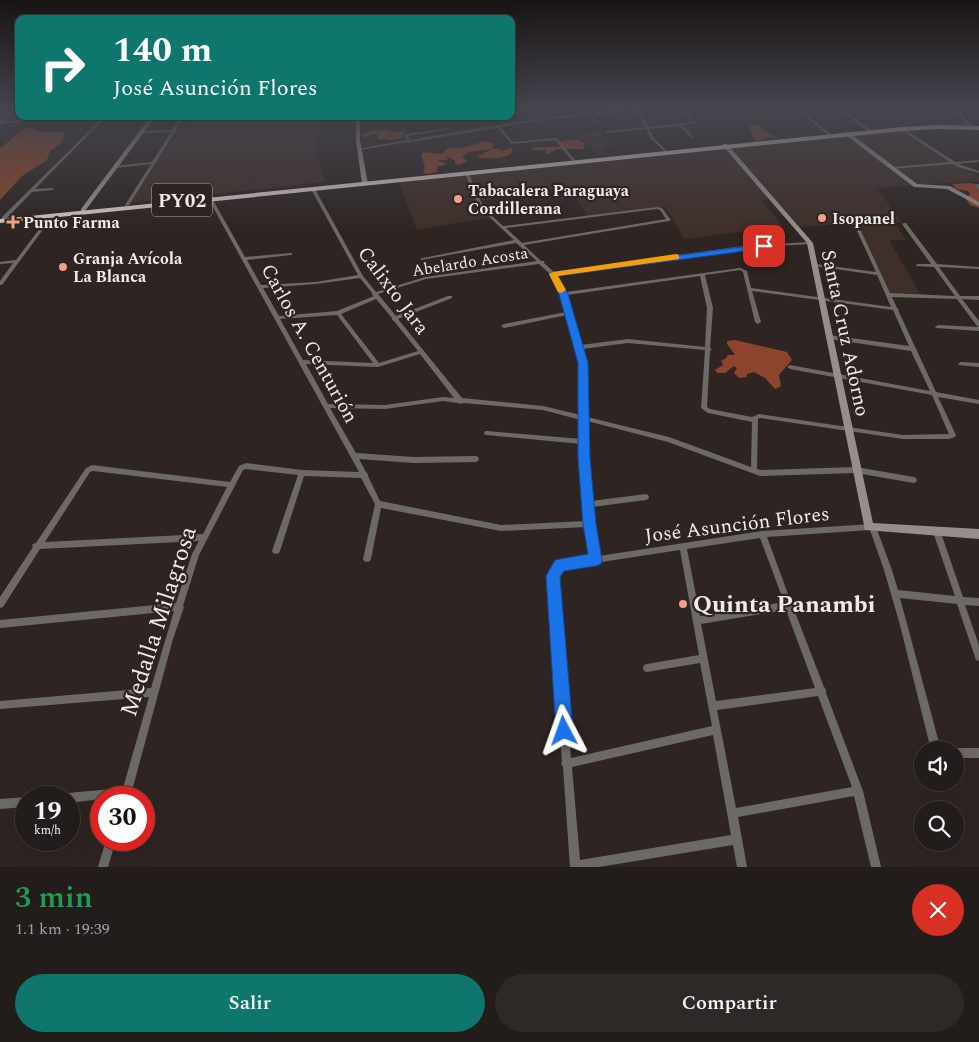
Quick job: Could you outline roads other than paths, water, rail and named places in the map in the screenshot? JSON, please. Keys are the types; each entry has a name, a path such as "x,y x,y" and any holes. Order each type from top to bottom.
{"highway":[{"name":"PY02","path":"1,220 313,190 574,160 696,148"},
{"name":"PY02","path":"1,220 127,205 702,148"}],"street":[{"path":"1,220 73,148"},
{"path":"82,210 129,148"},
{"path":"127,205 163,148"},
{"path":"364,148 360,149 364,183"},
{"path":"564,148 574,160"},
{"name":"Santa Cruz Adorno","path":"728,148 810,243 850,429 856,470 870,527"},
{"path":"867,148 916,186 948,187 979,204"},
{"path":"932,148 953,162 967,169 979,172"},
{"path":"893,168 977,161"},
{"path":"115,167 154,163"},
{"path":"467,173 476,197 487,213 542,262 553,274 564,294 583,363 583,442 590,524 596,560"},
{"path":"30,191 52,189"},
{"name":"Calixto Jara","path":"313,190 361,276 461,402"},
{"name":"Carlos A. Centurión","path":"211,200 327,406 378,504"},
{"path":"423,259 520,242 669,220 661,209 657,208 503,228"},
{"path":"0,284 51,216"},
{"path":"904,224 979,327"},
{"path":"754,471 755,420 759,416 902,437 952,435 890,295 878,274 859,231"},
{"path":"553,274 743,248 810,243"},
{"path":"244,260 291,254"},
{"path":"0,263 18,261"},
{"name":"Abelardo Acosta","path":"278,318 338,313 375,295 425,278 542,262"},
{"path":"815,265 878,274"},
{"path":"918,266 979,268"},
{"path":"564,294 743,270 758,322"},
{"path":"702,275 710,308 704,408 708,411 755,420"},
{"path":"260,287 316,283 361,276"},
{"path":"749,289 896,309"},
{"path":"890,295 979,298"},
{"path":"394,319 450,297"},
{"path":"338,313 378,365"},
{"path":"504,326 569,313"},
{"path":"938,327 979,327"},
{"path":"829,335 913,348"},
{"path":"579,346 628,342 709,349"},
{"path":"302,362 378,365 422,352"},
{"path":"961,364 979,365"},
{"path":"790,367 979,402"},
{"path":"327,406 385,407 443,399 543,408 698,449 766,474 856,470 914,480"},
{"path":"487,433 583,442"},
{"path":"354,456 414,460 476,459"},
{"name":"Medalla Milagrosa","path":"129,786 156,692 169,639 196,554 241,468 246,466 302,473 365,476"},
{"path":"0,604 36,546 88,470 92,468 231,485"},
{"path":"276,551 302,473"},
{"path":"588,504 646,497"},
{"path":"367,559 378,504 501,528 590,524"},
{"path":"870,527 895,594 934,741"},
{"name":"José Asunción Flores","path":"566,764 553,584 555,570 560,565 762,534 870,527 979,534"},
{"path":"937,532 979,657"},
{"path":"762,534 858,791 876,867"},
{"path":"36,546 205,537"},
{"path":"683,547 742,867"},
{"path":"895,594 960,602 979,602"},
{"path":"696,621 790,605"},
{"path":"0,624 180,607"},
{"path":"647,668 703,658"},
{"path":"713,706 822,691"},
{"path":"0,705 156,692"},
{"path":"716,730 566,764 575,867 736,838"},
{"path":"964,753 979,753"},
{"path":"732,813 858,791"},
{"path":"0,804 15,803"},
{"path":"103,867 108,851"}],"place":[{"name":"Tabacalera Paraguaya Cordillerana","path":"458,199"},
{"name":"Isopanel","path":"822,218"},
{"name":"Punto Farma","path":"13,222"},
{"name":"Granja Avícola La Blanca","path":"63,267"},
{"name":"Quinta Panambi","path":"683,604"}]}
